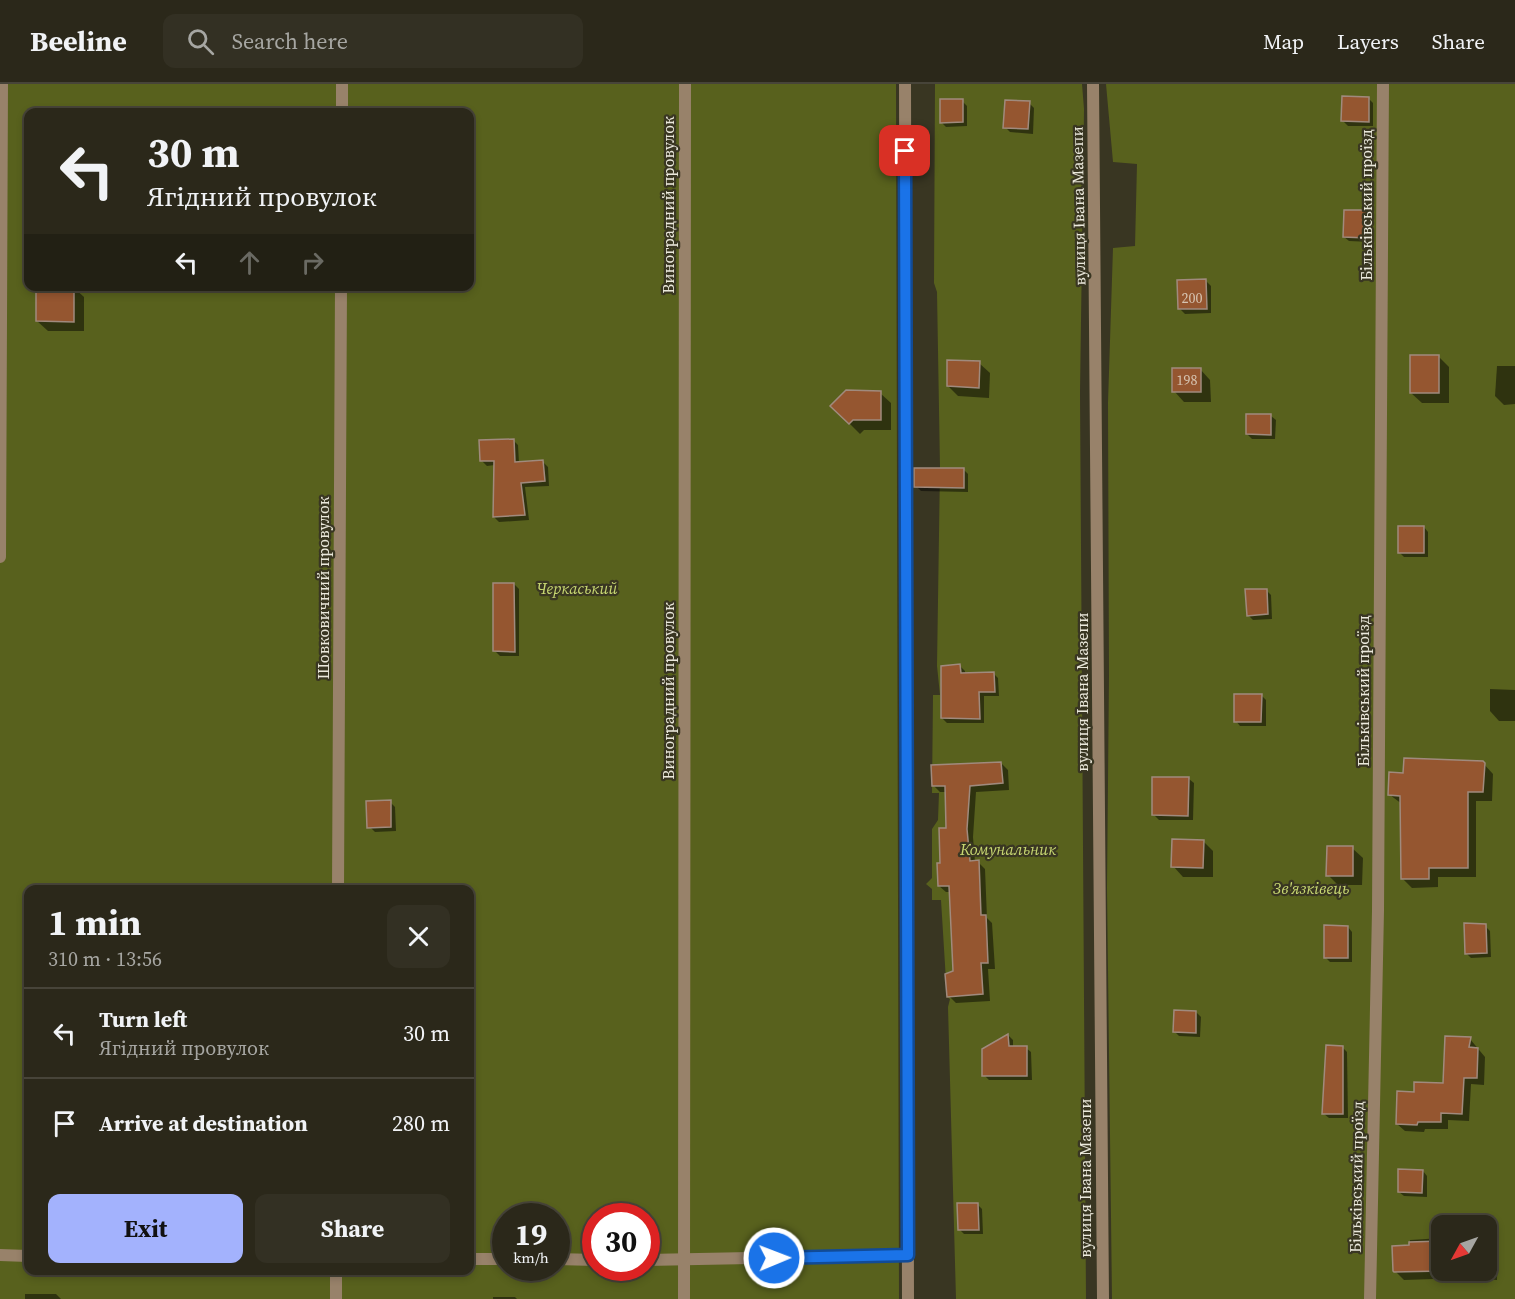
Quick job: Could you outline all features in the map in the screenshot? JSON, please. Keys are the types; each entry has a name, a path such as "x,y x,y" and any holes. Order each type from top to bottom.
{"street":[{"path":"0,557 2,84"},
{"path":"342,84 342,108"},
{"name":"Виноградний провулок","path":"684,1299 685,84"},
{"path":"905,84 908,1299"},
{"name":"вулиця Івана Мазепи","path":"1093,84 1102,1299"},
{"name":"Більківський проїзд","path":"1370,1299 1378,911 1383,84"},
{"name":"Шовковичний провулок","path":"338,885 341,291"},
{"path":"0,1255 24,1256"},
{"path":"660,1260 908,1255"},
{"path":"474,1259 492,1259"},
{"path":"336,1275 336,1299"}],"green space":[{"name":"Черкаський","path":"0,84 896,84 899,1299 0,1299"},
{"name":"Комунальник","path":"935,84 1082,84 1084,109 1080,393 1086,1299 956,1299 948,1007 950,999 947,997 941,900 932,900 932,889 926,884 932,878 932,829 938,820 939,793 932,793 933,695 940,695 937,666 940,468 937,292 934,283"},
{"name":"Зв'язківець","path":"1106,84 1515,84 1515,1299 1112,1299 1107,888 1108,403 1113,248 1135,246 1137,164 1113,162"}],"building":[{"path":"1342,96 1369,97 1369,122 1341,121"},
{"path":"940,99 963,99 963,122 940,123"},
{"path":"1005,100 1030,101 1028,129 1003,128"},
{"path":"1344,210 1368,210 1367,238 1343,237"},
{"path":"1206,279 1207,309 1178,309 1177,280"},
{"path":"36,291 74,291 74,322 36,321"},
{"path":"1410,355 1439,355 1439,393 1410,393"},
{"path":"947,360 980,361 979,388 947,386"},
{"path":"1172,368 1201,368 1201,392 1172,392"},
{"path":"846,390 881,391 881,420 853,420 849,424 830,406"},
{"path":"1246,414 1271,414 1271,435 1246,434"},
{"path":"514,439 515,462 543,460 545,481 521,483 525,515 493,517 494,461 480,461 479,440"},
{"path":"914,468 964,468 964,488 914,487"},
{"path":"1398,526 1424,526 1424,553 1398,553"},
{"path":"493,583 514,583 515,652 493,651"},
{"path":"1245,589 1267,589 1268,614 1247,616"},
{"path":"960,664 961,673 994,672 995,692 979,692 980,719 941,718 941,666"},
{"path":"1234,694 1262,694 1261,722 1234,722"},
{"path":"1404,758 1483,761 1485,763 1483,792 1468,792 1468,868 1429,868 1429,879 1401,879 1400,796 1388,795 1389,772 1403,773"},
{"path":"1001,762 1003,783 970,786 967,829 970,861 979,860 981,915 986,915 988,963 981,963 983,994 947,997 945,974 953,971 949,886 938,886 937,863 940,863 939,828 946,828 945,786 932,786 931,765"},
{"path":"1152,777 1189,777 1188,816 1152,815"},
{"path":"391,800 391,827 367,828 366,801"},
{"path":"1172,839 1204,840 1203,868 1171,867"},
{"path":"1327,846 1353,846 1353,876 1326,876"},
{"path":"1464,923 1486,924 1487,953 1465,954"},
{"path":"1324,925 1348,926 1348,958 1324,958"},
{"path":"1174,1010 1196,1011 1196,1033 1173,1032"},
{"path":"1008,1034 1009,1046 1027,1046 1027,1076 982,1076 982,1049"},
{"path":"1445,1036 1471,1037 1469,1047 1478,1048 1477,1078 1464,1078 1462,1114 1441,1113 1441,1122 1418,1122 1417,1125 1396,1124 1397,1091 1414,1092 1414,1082 1443,1083"},
{"path":"1326,1045 1343,1046 1343,1114 1322,1114"},
{"path":"1398,1169 1423,1170 1422,1193 1398,1192"},
{"path":"957,1203 978,1203 979,1230 958,1230"},
{"path":"1431,1241 1431,1271 1393,1271 1392,1246 1409,1245 1409,1242"}],"route":[{"path":"774,1258 908,1255 905,151"}]}
